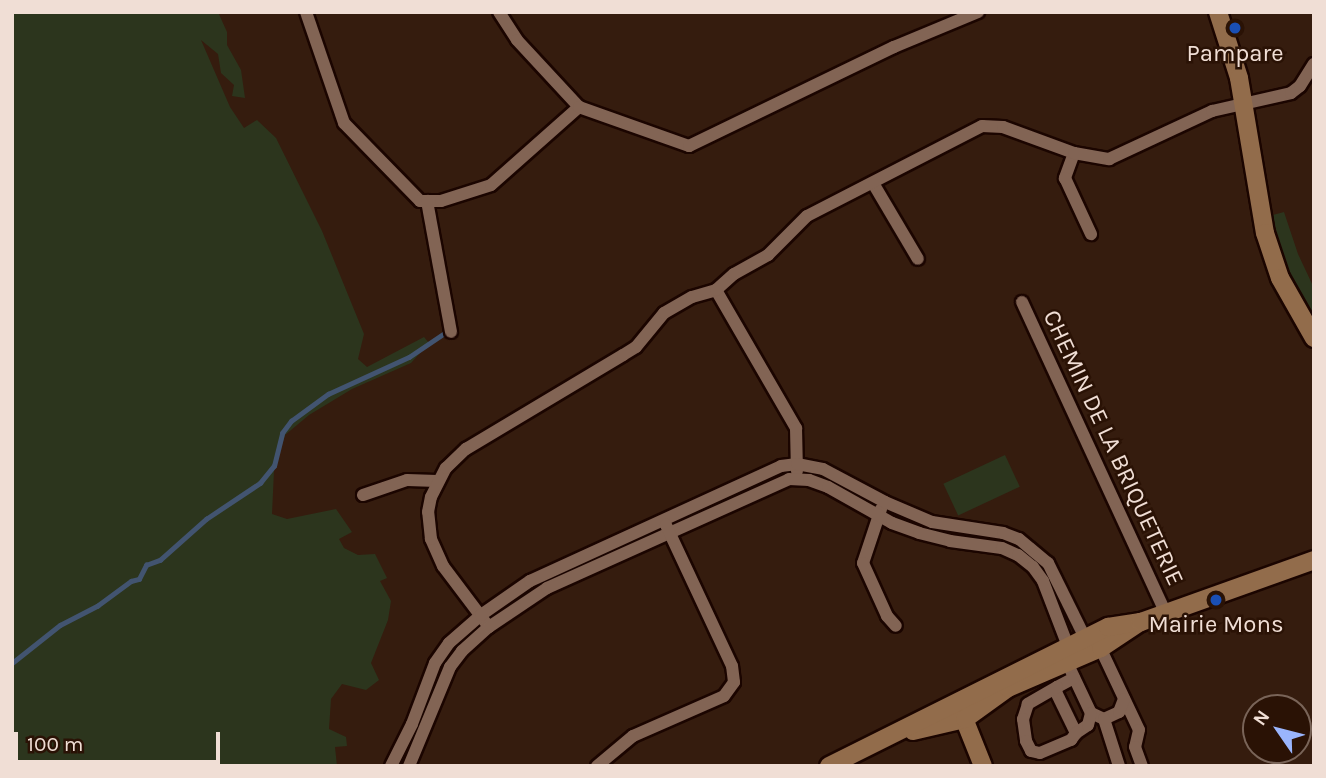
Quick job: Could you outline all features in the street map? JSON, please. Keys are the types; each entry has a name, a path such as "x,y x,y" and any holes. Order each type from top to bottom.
{"street":[{"path":"306,12 344,123 420,201 441,201 491,185 579,107"},
{"path":"499,12 517,40 579,107 681,144 697,145 836,74 978,12"},
{"path":"1218,12 1234,58 1244,103 1265,233 1280,278 1314,338"},
{"path":"489,627 443,566 430,539 428,512 437,481 454,458 466,449 635,346 664,313 692,297 716,290 734,274 768,255 807,216 982,125 1003,127 1074,153 1109,159 1189,120 1296,91 1314,64"},
{"path":"1074,153 1065,178 1091,234"},
{"path":"873,183 918,259"},
{"path":"427,201 451,332"},
{"path":"716,290 796,428 797,478"},
{"name":"CHEMIN DE LA BRIQUETERIE","path":"1022,302 1165,612"},
{"path":"395,764 435,663 449,643 481,615 530,581 765,471 797,464 836,474 885,502 932,522 1010,535 1030,545 1053,569 1081,654 1091,713 1088,725 1071,740 1040,753 1031,751 1026,741 1023,719 1028,704 1057,687 1081,654 1108,627 1141,622 1314,560"},
{"path":"409,766 450,667 462,651 489,627 547,588 777,482 797,478 828,487 878,515 934,538 995,546 1018,555 1040,576 1081,654 1124,699 1139,730 1135,747 1142,766"},
{"path":"363,495 407,480 437,481"},
{"path":"885,502 878,515 863,563 887,616 896,626"},
{"path":"597,766 633,736 724,696 734,682 732,666 663,518"},
{"path":"995,546 996,532"},
{"path":"1040,576 1053,569"},
{"path":"829,766 890,738 962,711 1081,654"},
{"path":"1057,687 1059,701 1076,733"},
{"path":"1104,719 1119,712 1124,699"},
{"path":"962,711 983,766"},
{"path":"1091,713 1104,719 1119,766"}],"green space":[{"path":"12,12 218,12 227,32 227,45 241,70 245,98 232,96 234,85 221,73 218,54 201,40 230,107 244,128 257,120 276,138 322,231 364,334 358,359 367,367 424,337 429,343 411,363 352,389 309,415 285,435 274,471 272,514 287,519 336,509 352,532 339,539 344,548 358,555 375,554 387,578 380,581 391,601 388,620 371,663 379,680 366,690 342,684 331,699 329,729 346,737 347,746 335,747 337,766 12,766"},
{"path":"1284,212 1298,254 1314,288 1314,322 1283,265 1274,236 1269,216"},
{"path":"1005,455 1020,487 958,515 943,484"}],"waterway":[{"path":"12,663 60,625 97,606 131,581 139,579 146,565 160,560 206,519 260,483 274,466 282,433 291,421 328,394 409,357 446,332"}],"place":[{"name":"Pampare","path":"1235,28"},
{"name":"Mairie Mons","path":"1216,600"}]}
